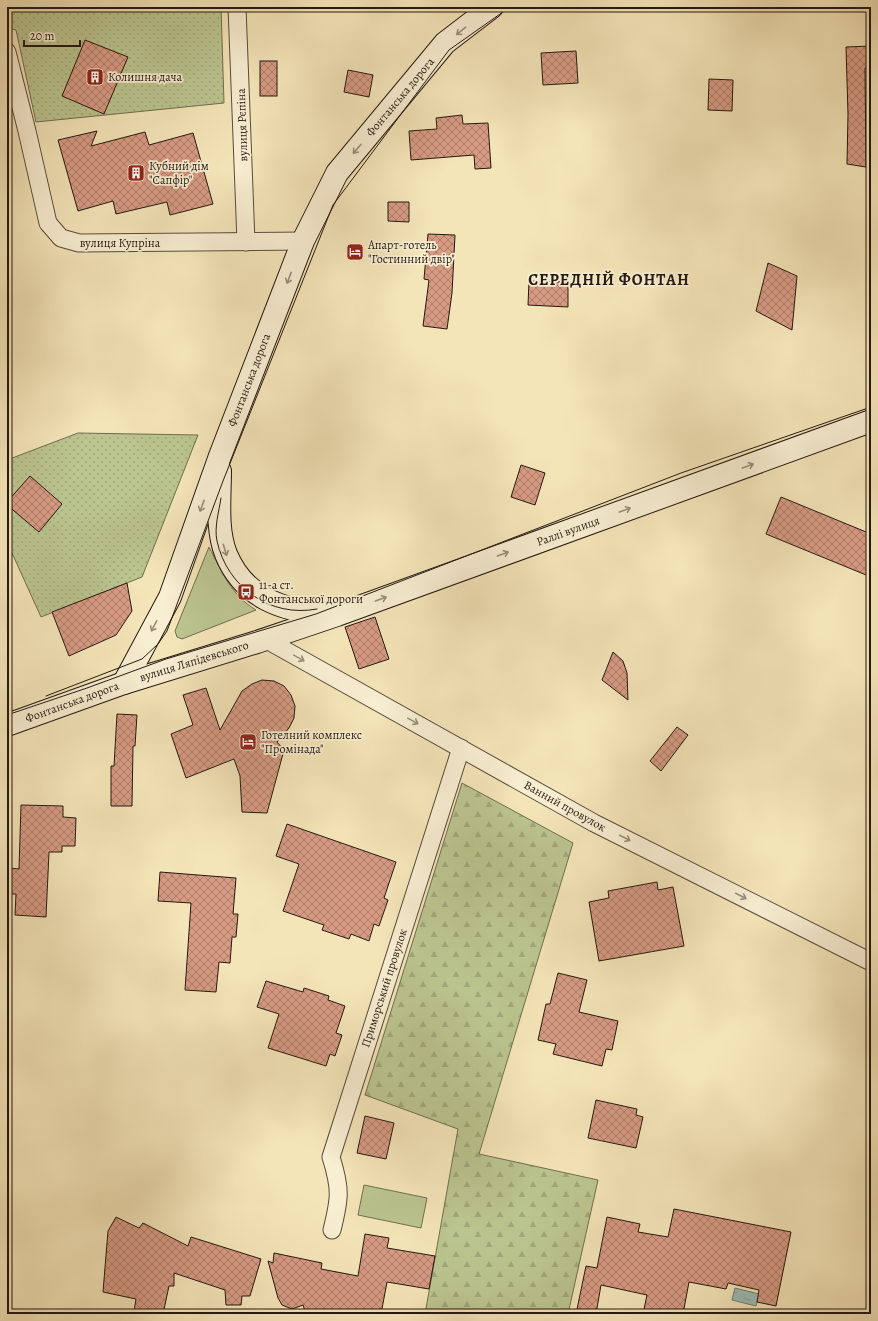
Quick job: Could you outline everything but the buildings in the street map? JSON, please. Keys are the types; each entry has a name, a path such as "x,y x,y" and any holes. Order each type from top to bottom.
{"main road":[{"name":"Фонтанська дорога","path":"7,725 124,683 170,597 220,456 303,241 337,174 445,43 492,7"},
{"name":"Раллі вулиця","path":"265,639 337,615 871,421"},
{"path":"220,456 220,527 226,553 248,588 283,608 299,612 337,615"},
{"name":"вулиця Ляпідевського","path":"124,683 265,639"}],"street":[{"name":"вулиця Рєпіна","path":"237,7 246,242"},
{"name":"вулиця Купріна","path":"7,52 48,223 61,238 79,243 303,241"},
{"name":"Ванний провулок","path":"265,639 594,823 871,962"},
{"name":"Приморський провулок","path":"332,1230 339,1199 337,1176 331,1157 461,748"}],"green space":[{"path":"7,7 221,7 224,103 36,122 16,30 7,28"},
{"path":"78,433 198,435 142,577 41,617 7,542 7,460"},
{"path":"209,547 228,582 247,604 256,610 182,639 177,637 175,631"},
{"path":"462,783 573,843 479,1154 598,1180 568,1314 425,1314 458,1129 365,1095"},
{"path":"364,1185 427,1198 421,1228 358,1215"}],"water":[{"path":"735,1288 759,1294 756,1306 732,1300"}],"tram line":[{"path":"46,696 142,659 158,644 167,631 223,481 333,205 449,50 510,7"},
{"path":"7,715 166,659 316,614 681,473 871,407"},
{"path":"221,498 216,525 217,541 222,557 230,572 241,585 253,596 267,604 283,609 300,611 317,609"}],"place":[{"name":"Колишня дача","path":"95,77"},
{"name":"Кубний дім \"Сапфір\"","path":"136,173"},
{"name":"Апарт-готель \"Гостинний двір\"","path":"355,252"},
{"name":"11-а ст. Фонтанської дороги","path":"246,592"},
{"name":"Готелний комплекс \"Промінада\"","path":"248,742"}],"district":[{"name":"СЕРЕДНІЙ ФОНТАН","path":"609,279"}]}
